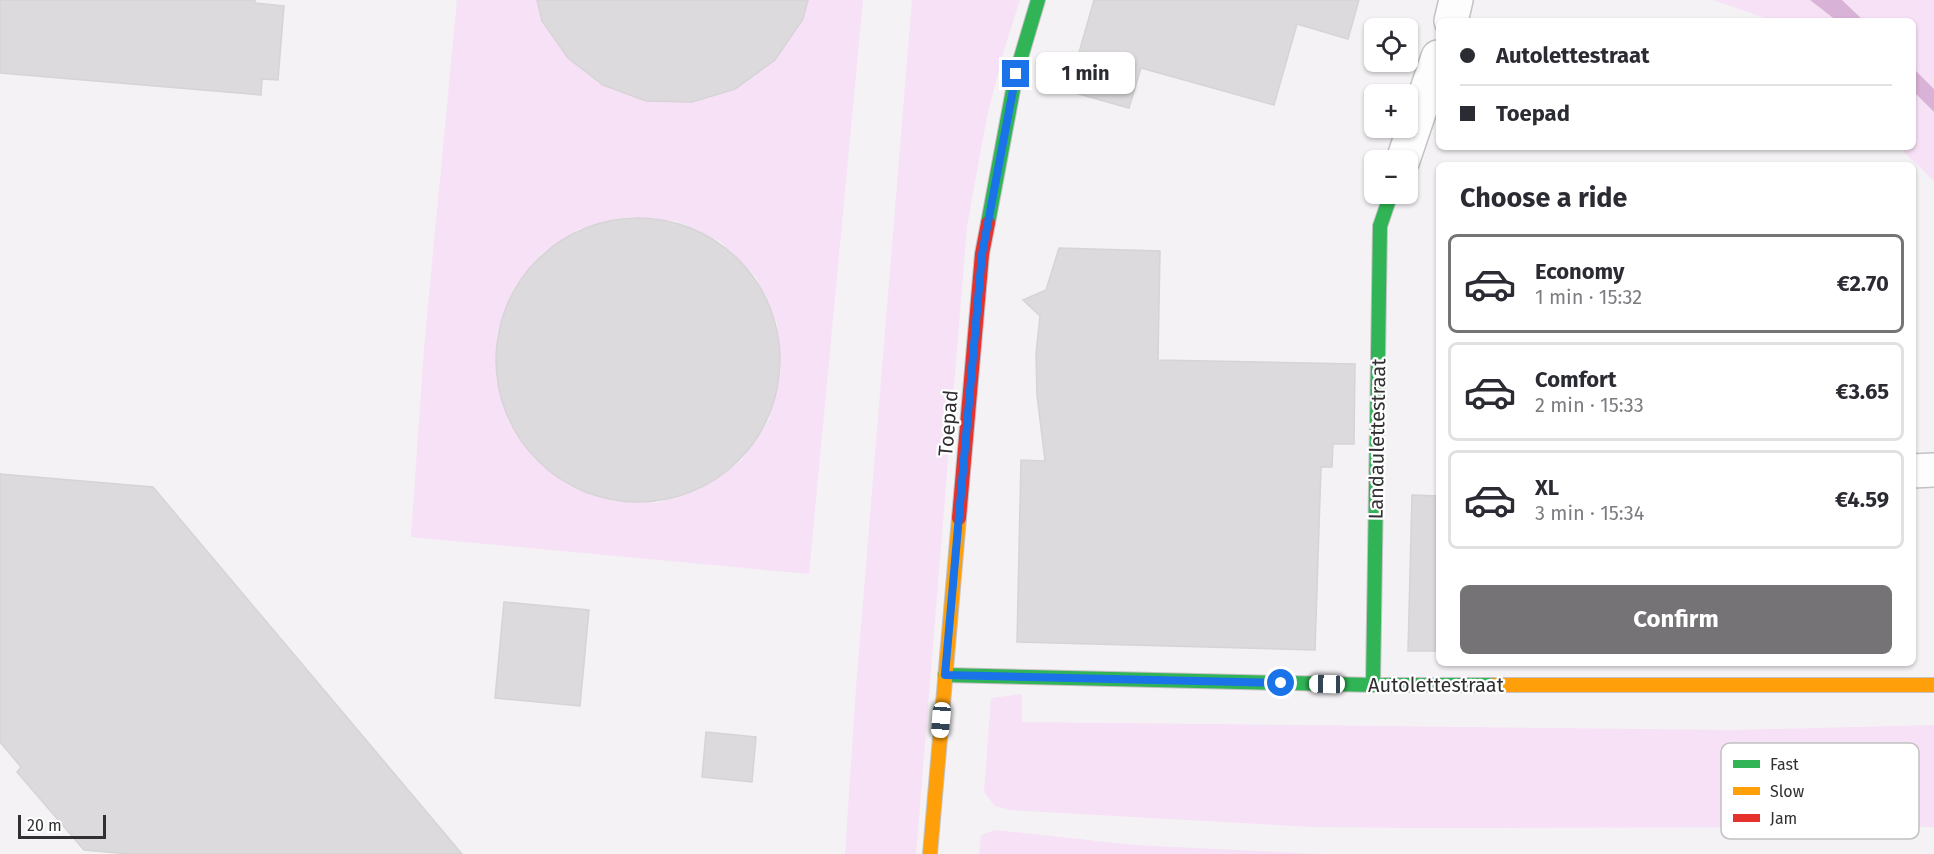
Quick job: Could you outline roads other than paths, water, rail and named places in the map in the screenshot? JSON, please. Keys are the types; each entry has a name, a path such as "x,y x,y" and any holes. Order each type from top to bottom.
{"street":[{"name":"Toepad","path":"930,854 982,254 1016,74 1038,0"},
{"path":"1452,18 1456,0"},
{"path":"1406,150 1436,63"},
{"name":"Landaulettestraat","path":"1373,686 1380,226 1388,204"},
{"path":"1916,471 1934,470"},
{"name":"Autolettestraat","path":"945,675 1373,686 1784,675 1934,685"}]}
